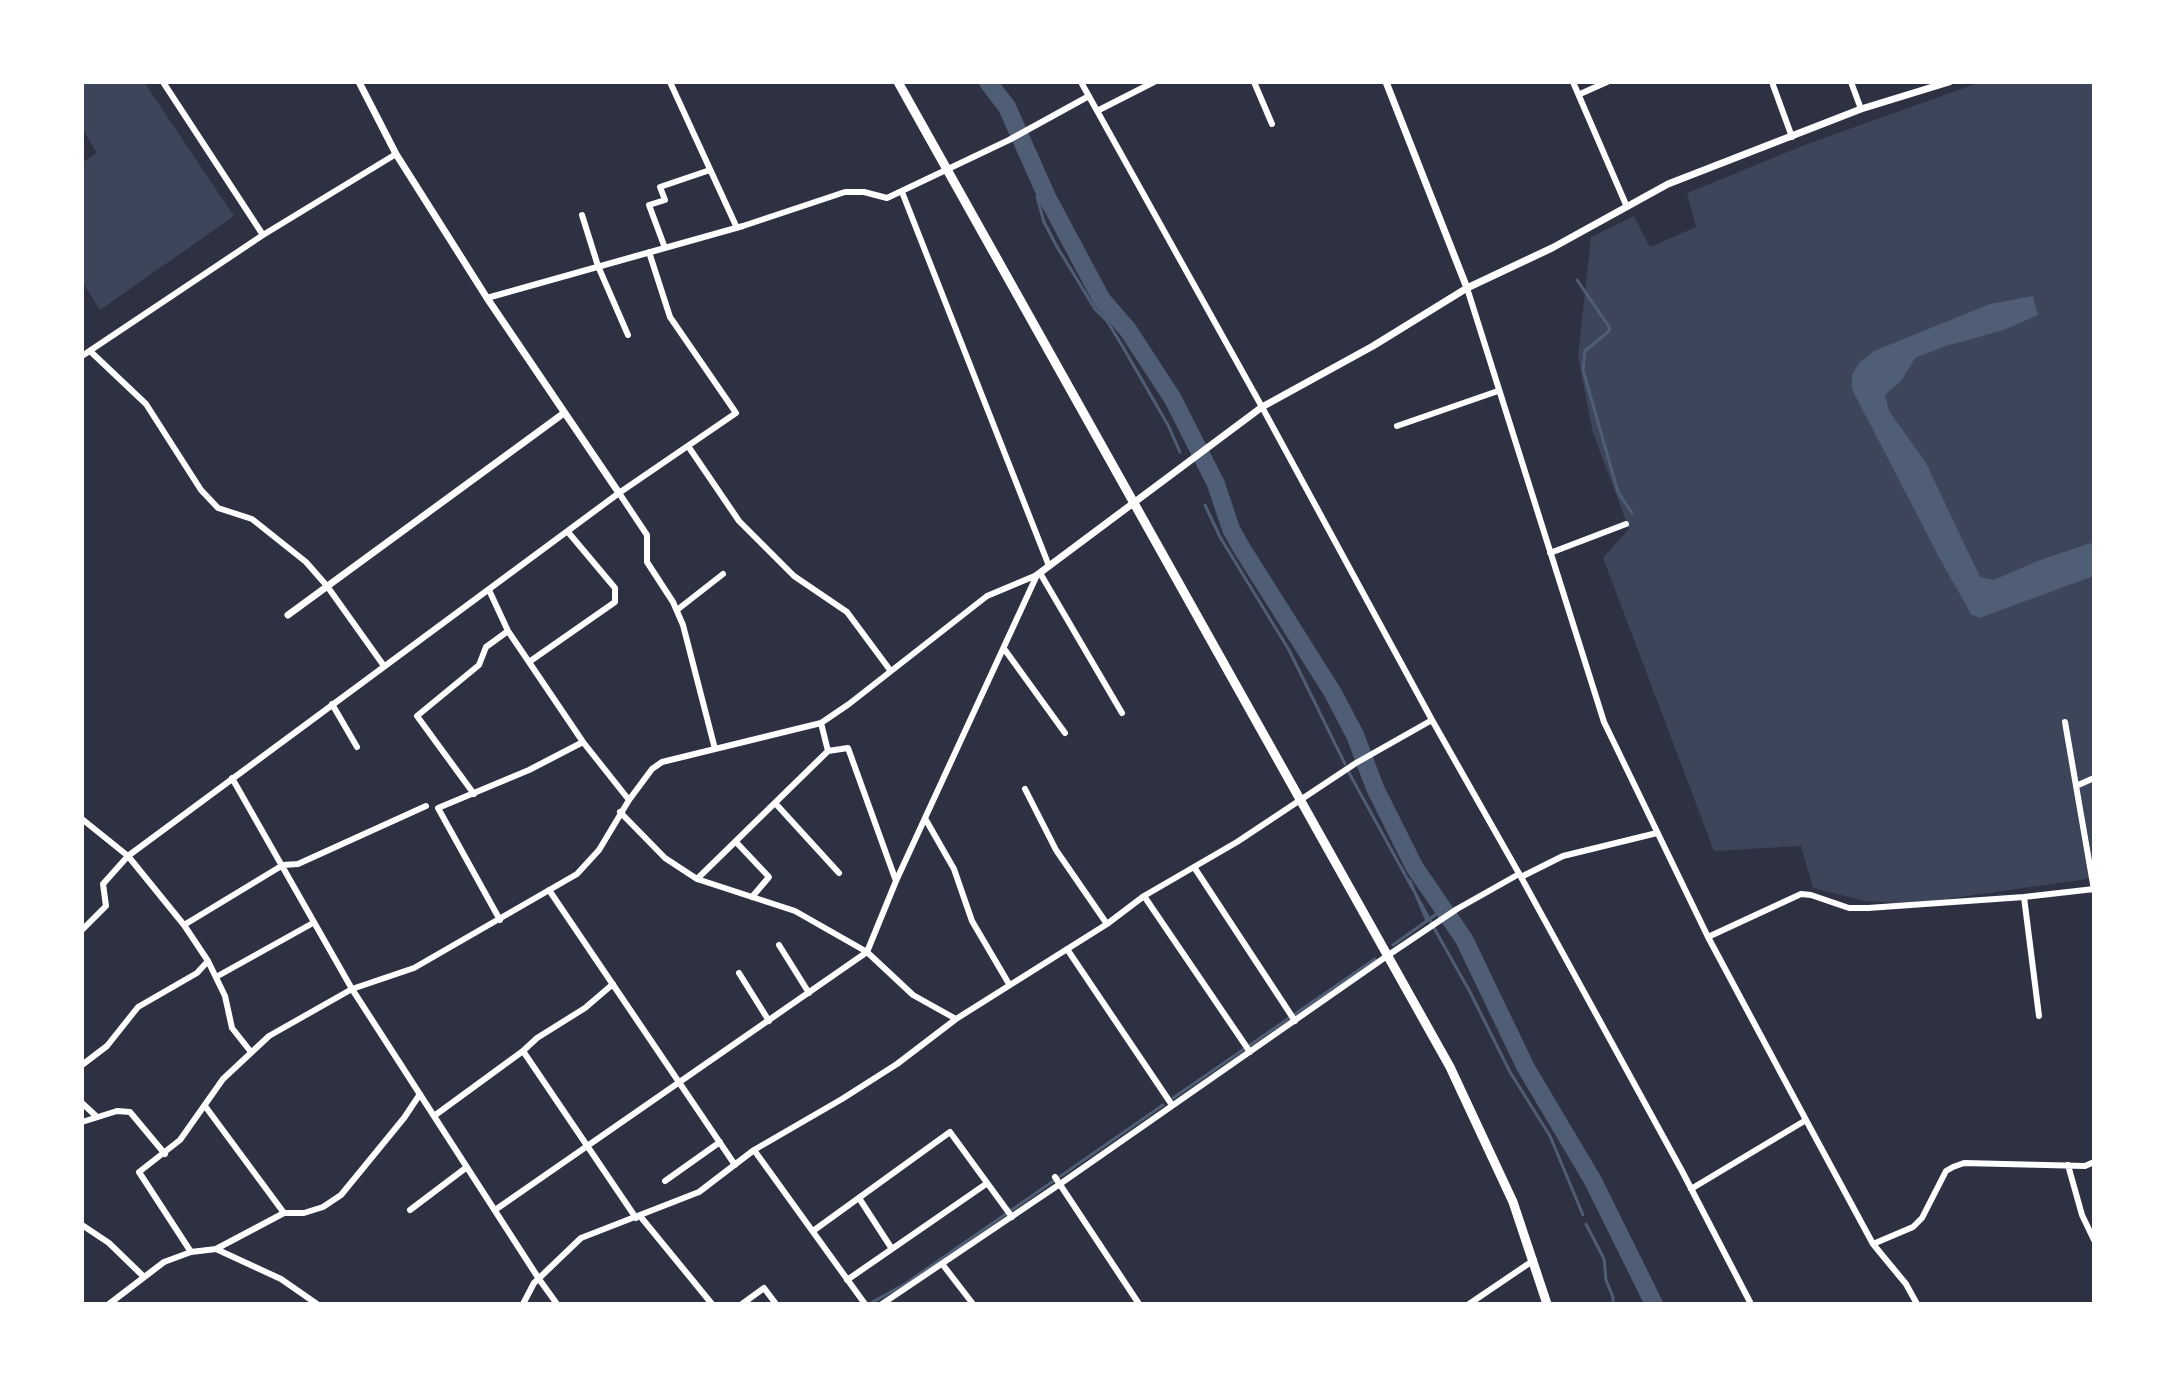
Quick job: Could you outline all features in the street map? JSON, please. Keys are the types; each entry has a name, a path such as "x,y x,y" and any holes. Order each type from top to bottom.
{"highway":[{"path":"898,82 1467,1101 1513,1202 1547,1304"}],"street":[{"path":"163,82 263,235"},
{"path":"359,82 396,154 487,298 647,535 647,562 677,610 715,749"},
{"path":"670,82 737,228"},
{"path":"1081,82 1520,875 1751,1304"},
{"path":"1097,111 1154,82"},
{"path":"1254,82 1272,124"},
{"path":"1386,82 1467,288 1604,722 1708,937 1806,1120 1873,1244 1906,1284 1917,1304"},
{"path":"1573,82 1627,207"},
{"path":"1580,94 1607,82"},
{"path":"1851,82 1861,109"},
{"path":"191,1252 139,1172 180,1140 223,1079 269,1036 352,989 414,968 577,874 599,850 620,812 652,769 662,762 821,723 987,596 1039,574 1262,407 1373,346 1467,288 1542,253 1668,184 1861,109 1949,82"},
{"path":"1773,85 1792,137"},
{"path":"487,298 737,228 845,192 864,192 887,198 1009,140 1089,96"},
{"path":"82,356 263,235 396,154"},
{"path":"665,248 649,205 665,200 660,187 710,170"},
{"path":"902,192 1049,566"},
{"path":"582,215 598,266 628,335"},
{"path":"82,930 106,906 103,884 128,856 619,493 736,413 670,317 649,252"},
{"path":"90,351 146,404 201,490 218,508 252,519 289,547 327,586 384,666"},
{"path":"1397,426 1498,391"},
{"path":"288,615 564,413"},
{"path":"688,446 739,521 794,576 847,612 890,670"},
{"path":"1550,553 1626,524"},
{"path":"529,662 615,602 615,588 568,532"},
{"path":"677,610 723,574"},
{"path":"495,1210 867,952 896,881 1039,574"},
{"path":"1039,574 1122,713"},
{"path":"489,590 508,631 583,742 629,800"},
{"path":"474,794 417,716 479,665 486,647 508,631"},
{"path":"1005,650 1065,733"},
{"path":"332,704 357,747"},
{"path":"523,1304 539,1279 581,1238 699,1192 754,1150 897,1064 956,1019 1107,924 1144,896 1237,842 1356,763 1432,720"},
{"path":"1708,937 1801,894 1849,908 2094,890 2065,722"},
{"path":"821,723 828,751"},
{"path":"500,920 438,808 529,770 583,742"},
{"path":"697,879 828,751 848,748 896,881"},
{"path":"232,778 352,989 557,1304"},
{"path":"2076,786 2094,778"},
{"path":"1025,789 1056,850 1107,924"},
{"path":"776,804 839,873"},
{"path":"184,925 283,865 298,864 426,806"},
{"path":"620,812 665,858 697,879 795,911 867,952 913,995 956,1019"},
{"path":"82,819 128,856 184,925 208,961 225,996 232,1028 251,1052"},
{"path":"926,819 954,869 972,921 1009,984"},
{"path":"882,1304 1060,1184 1107,1146 1172,1105 1457,909 1563,856 1657,833"},
{"path":"736,842 769,877 752,897"},
{"path":"1194,867 1295,1021"},
{"path":"549,890 735,1165"},
{"path":"1144,896 1250,1052"},
{"path":"2024,897 2039,1016"},
{"path":"216,977 313,923"},
{"path":"779,945 809,993"},
{"path":"1067,949 1172,1105"},
{"path":"82,1065 107,1046 138,1007 197,973 208,961"},
{"path":"739,973 769,1021"},
{"path":"434,1116 537,1038 585,1008 613,984"},
{"path":"523,1051 638,1217 712,1304"},
{"path":"109,1304 164,1262 191,1252 216,1249 284,1213 304,1213 323,1207 341,1195 420,1094"},
{"path":"82,1103 96,1116"},
{"path":"205,1106 284,1213"},
{"path":"82,1122 117,1111 130,1112 165,1154"},
{"path":"1691,1189 1806,1120"},
{"path":"813,1231 950,1132 1012,1217"},
{"path":"665,1181 720,1142"},
{"path":"754,1150 865,1304"},
{"path":"1873,1244 1913,1227 1922,1218 1946,1171 1953,1167 1964,1163 2085,1166 2094,1162"},
{"path":"2068,1165 2082,1215 2094,1240"},
{"path":"410,1210 467,1167"},
{"path":"1055,1177 1139,1304"},
{"path":"847,1280 986,1184"},
{"path":"859,1198 892,1249"},
{"path":"82,1225 109,1243 144,1277"},
{"path":"216,1249 281,1279 314,1303"},
{"path":"1469,1304 1534,1260"},
{"path":"943,1265 973,1304"},
{"path":"742,1304 764,1288 776,1304"}],"shaded area":[{"path":"82,82 144,82 234,216 100,310 82,281 82,163 97,153 82,128"},
{"path":"1981,82 2094,82 2094,878 1911,904 1865,901 1813,888 1801,846 1714,851 1603,558 1629,529 1593,433 1578,357 1591,237 1634,216 1650,247 1696,227 1687,193 1807,144"},
{"path":"2033,296 2038,315 2004,330 1915,358 1902,380 1885,395 1889,411 1926,463 1980,577 1994,580 2094,542 2094,576 1979,618 1971,614 1940,559 1852,389 1852,375 1859,363 1874,351 1990,304"}],"waterway":[{"path":"988,82 1007,107 1047,197 1102,300 1128,330 1173,399 1216,484 1231,529 1333,693 1415,868 1464,939 1526,1068 1592,1179 1654,1304"},
{"path":"1042,187 1037,197 1044,222 1095,309 1120,342 1180,452"},
{"path":"1577,280 1610,328 1585,351 1583,370 1618,492 1632,513"},
{"path":"1205,505 1220,537 1289,650 1345,764"},
{"path":"1348,771 1431,922"},
{"path":"1410,881 1427,921"},
{"path":"1393,945 1445,908"},
{"path":"1434,928 1510,1072 1550,1136 1583,1215"},
{"path":"1173,1098 1375,959"},
{"path":"869,1304 905,1284 1163,1105"},
{"path":"1586,1224 1604,1259 1613,1304"}]}
